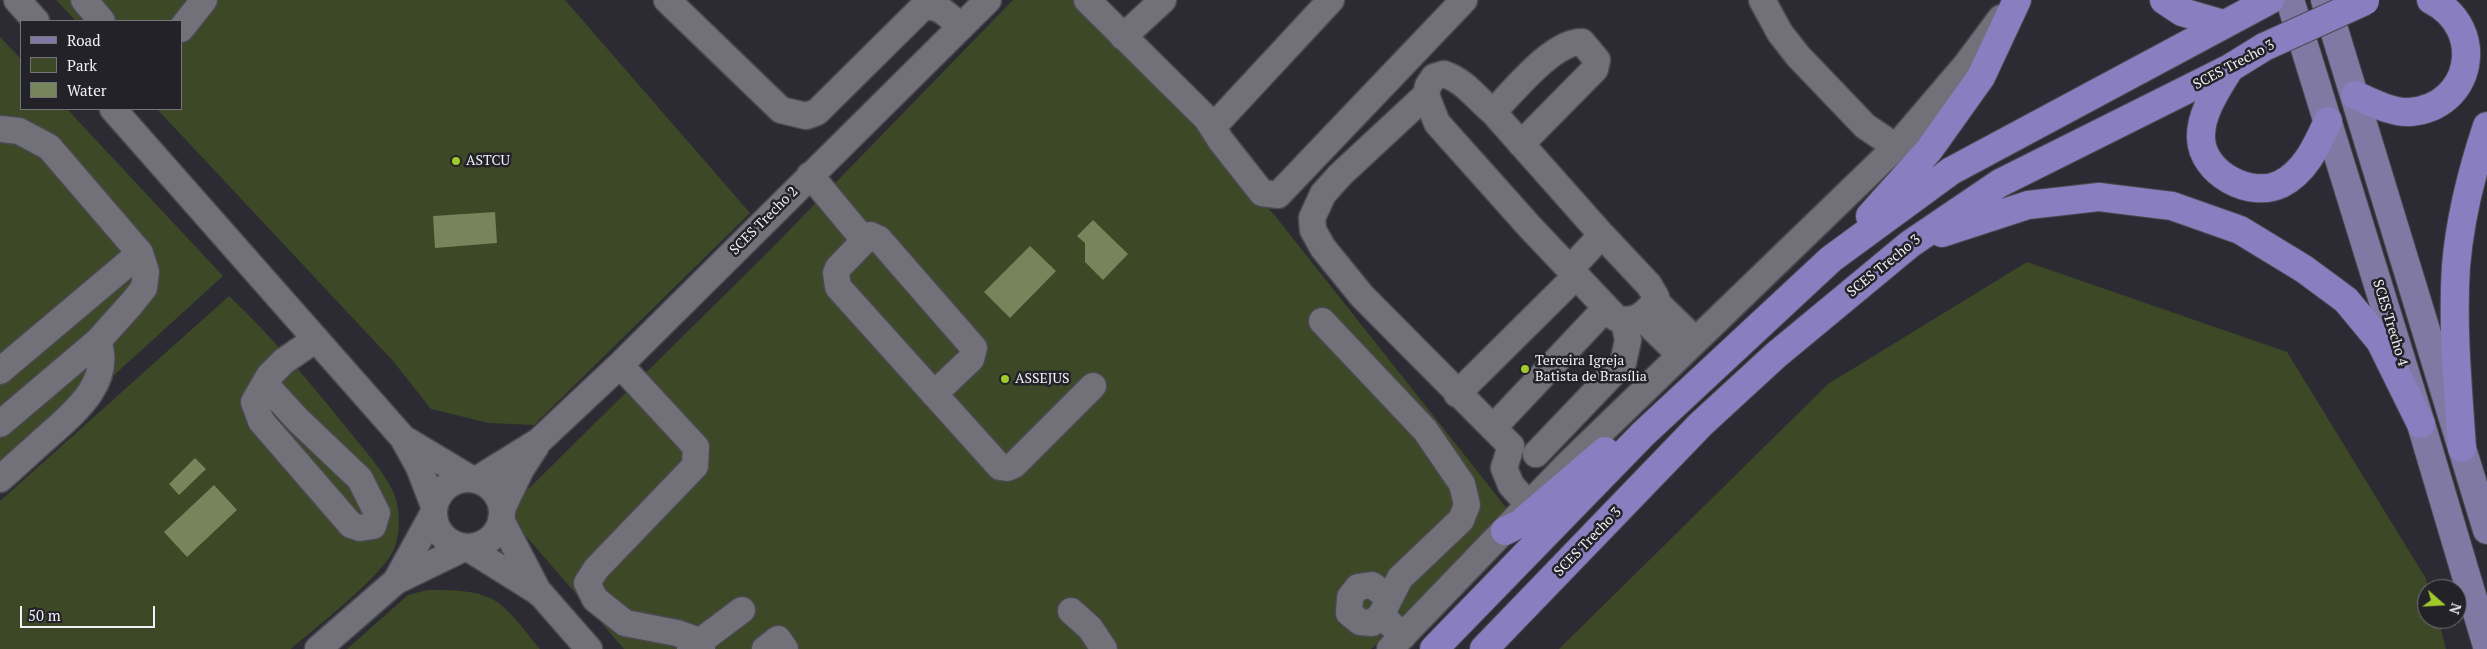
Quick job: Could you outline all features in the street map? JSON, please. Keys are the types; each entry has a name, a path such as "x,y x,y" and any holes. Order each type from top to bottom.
{"highway":[{"path":"1434,649 1643,434 1831,259 1929,150 1981,77 2016,0"},
{"path":"2164,0 2182,12 2246,12"},
{"path":"2355,95 2384,108 2407,112 2428,109 2446,98 2461,82 2467,62 2468,40 2460,22 2444,6 2431,0"},
{"name":"SCES Trecho 3","path":"1484,649 1702,424 1776,355 1910,244 2000,183 2230,68 2264,47 2366,1"},
{"path":"1831,259 1951,171 2246,12"},
{"path":"2230,68 2206,110 2200,138 2206,155 2221,175 2241,185 2262,188 2280,184 2293,176 2313,155 2328,121"},
{"path":"2462,448 2455,334 2456,265 2469,180 2487,126"},
{"path":"1910,244 2028,204 2099,197 2172,206 2240,230 2304,268 2346,300 2380,341 2421,424"},
{"path":"1505,531 1521,522 1607,450 1643,434"}],"main road":[{"name":"SCES Trecho 4","path":"2290,0 2421,424 2487,646"},
{"path":"2325,0 2487,530"}],"street":[{"path":"17,0 35,20"},
{"path":"84,0 101,20"},
{"path":"182,28 204,0"},
{"path":"667,0 781,110 806,116 817,112 922,8 930,6 938,8 961,27"},
{"name":"SCES Trecho 2","path":"473,479 539,441 620,365 988,0"},
{"path":"1087,0 1213,127 1221,141 1262,193 1278,195 1464,0"},
{"path":"1123,37 1163,0"},
{"path":"1213,127 1331,0"},
{"path":"1762,0 1780,33 1798,56 1865,126 1896,147"},
{"path":"1675,347 1745,293 1896,147 1966,65 2016,0"},
{"path":"1493,112 1549,56 1572,41 1582,42 1593,53 1597,60 1595,68 1521,144"},
{"path":"1529,505 1511,485 1504,468 1502,437 1631,311 1656,297 1649,285 1493,112 1476,98 1467,86 1455,78 1444,74 1434,77 1428,86 1426,95 1437,123 1573,273 1631,311 1675,347"},
{"path":"1426,95 1340,175 1323,194 1312,218 1313,230 1323,248 1362,296 1457,394 1502,437 1536,454 1557,475"},
{"path":"114,110 403,438 418,467 434,509 434,522 442,536 454,545 466,548 540,593"},
{"path":"0,129 19,131 49,147 140,253 146,272 144,288 98,341 0,424"},
{"path":"810,175 864,240"},
{"path":"934,394 971,360 974,348 878,238 870,235 838,268 836,273 838,288 1000,467 1007,468 1014,465 1093,386"},
{"path":"1457,394 1573,273 1602,235"},
{"path":"0,371 140,253"},
{"path":"1322,321 1425,430 1462,484 1467,505 1461,520 1400,578 1384,610 1397,643 1505,531 1721,296 1745,293"},
{"path":"1536,454 1623,363 1631,311"},
{"path":"268,388 360,479 377,513 373,526 360,528 351,525 261,421 254,402 268,388 269,376 284,361 316,339"},
{"path":"0,479 79,408 91,393 101,370 102,351 98,341"},
{"path":"620,365 696,447 695,466 596,569 587,584 595,599 625,623 677,633 697,646 742,610"},
{"path":"403,438 445,465 493,490 502,514 540,593 589,649"},
{"name":"SCES Trecho 2","path":"502,514 521,469 539,441"},
{"path":"396,582 444,489 461,479 473,479"},
{"path":"318,649 396,582 466,548 479,546 490,540 497,531 502,514"},
{"path":"1071,611 1090,628 1104,649"},
{"path":"765,649 778,639 785,649"}],"green space":[{"name":"ASTCU","path":"56,0 565,0 750,213 534,425 489,423 431,409 393,361 158,110 182,110 182,20 75,20"},
{"path":"1013,0 1079,0 1276,217 1512,515 1371,649 624,649 505,512 772,248"},
{"path":"0,37 20,58 20,110 68,110 223,276 0,479"},
{"path":"2027,262 2287,352 2425,577 2426,579 2417,579 2417,629 2441,629 2446,649 1559,649 1828,384"},
{"path":"229,296 292,362 385,477 396,500 399,521 396,543 387,560 363,587 291,649 0,649 0,501"},
{"path":"427,590 452,590 476,593 492,599 512,615 540,649 347,649 408,595"}],"water":[{"path":"495,212 497,243 435,248 433,216"},
{"path":"1093,220 1128,254 1103,280 1085,262 1085,243 1077,236"},
{"path":"1030,246 1056,271 1010,318 984,292"},
{"path":"195,458 206,469 179,495 169,484"},
{"path":"214,485 237,510 187,557 164,532"}],"place":[{"name":"ASTCU","path":"456,161"},
{"name":"Terceira Igreja Batista de Brasília","path":"1525,369"},
{"name":"ASSEJUS","path":"1005,379"}]}
